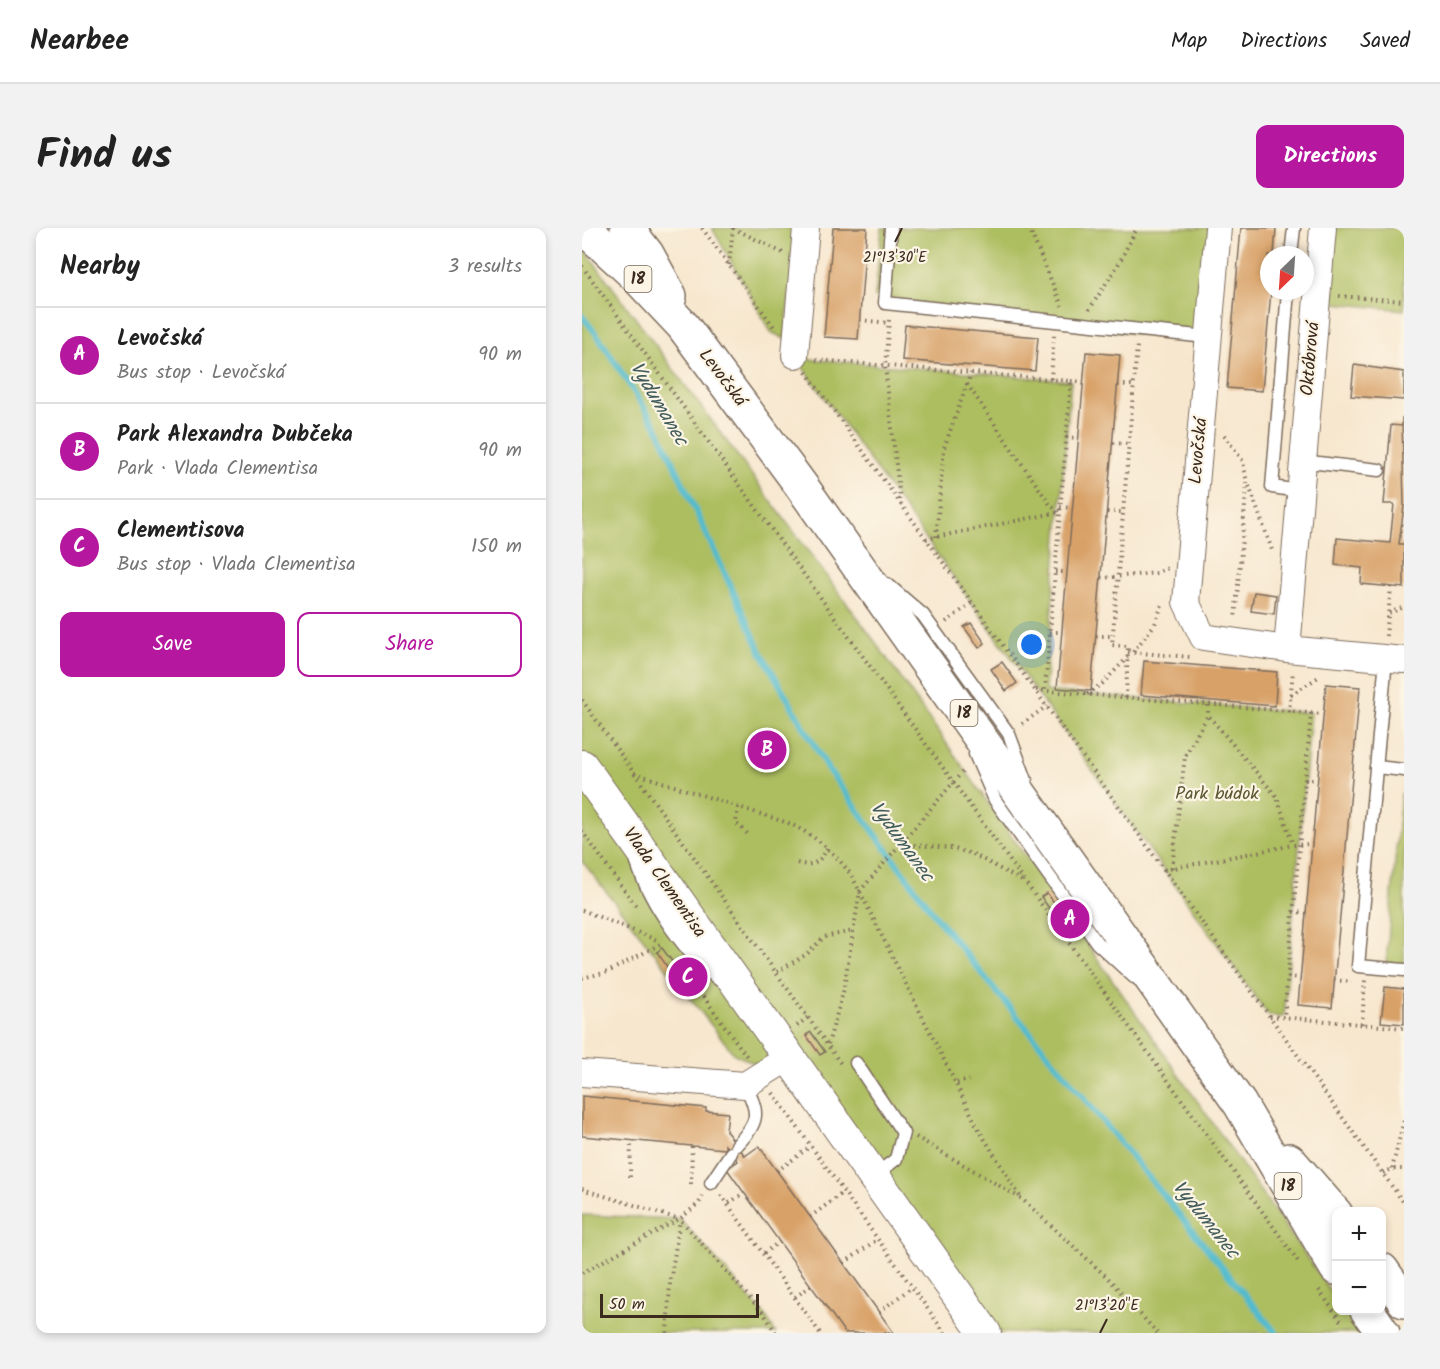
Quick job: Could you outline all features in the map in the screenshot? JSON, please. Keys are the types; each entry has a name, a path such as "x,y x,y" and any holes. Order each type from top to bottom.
{"main road":[{"name":"Levočská","path":"627,228 664,282 683,326"},
{"name":"Levočská","path":"586,230 683,326 951,694 1240,1104 1332,1209"},
{"name":"Levočská","path":"1240,1104 1326,1276"},
{"path":"1386,1276 1404,1301"},
{"path":"1355,1317 1383,1333"}],"street":[{"path":"795,357 806,228"},
{"name":"Levočská","path":"1218,228 1186,602 1203,638 1291,650 1392,655"},
{"name":"Októbrová","path":"1291,650 1301,461 1323,228"},
{"name":"Vlada Clementisa","path":"582,766 985,1333"},
{"path":"582,1073 745,1085 788,1058"}],"lane":[{"path":"891,228 885,303 1208,337"},
{"path":"1292,246 1294,228"},
{"name":"Októbrová","path":"1287,300 1272,487 1299,491"},
{"path":"1301,461 1379,470"},
{"path":"849,552 922,615 1009,734 1042,826"},
{"path":"1392,655 1376,767 1358,966 1404,970"},
{"path":"951,694 994,800 1097,943 1178,1017"},
{"path":"1376,767 1404,770"},
{"path":"751,1006 790,1037 847,1118 855,1152"},
{"path":"851,1066 903,1133 896,1159 874,1177"},
{"path":"711,1183 755,1121 757,1113 745,1085"}],"path":[{"path":"702,228 1404,1203"},
{"path":"729,265 733,228 803,263"},
{"path":"1029,228 1076,324"},
{"path":"1076,324 1137,228"},
{"path":"582,266 1301,1265"},
{"path":"1317,294 1404,302"},
{"path":"890,304 885,366 901,503"},
{"path":"860,320 889,323"},
{"path":"1051,380 1056,322"},
{"path":"1126,698 1128,646 1112,645 1138,330"},
{"path":"795,357 1084,382"},
{"path":"937,363 937,370"},
{"path":"1005,368 1005,376"},
{"path":"936,537 944,448 971,373"},
{"path":"1045,691 1071,381"},
{"path":"967,384 1051,506 1060,509"},
{"path":"1118,385 1134,385"},
{"path":"1066,437 1079,438"},
{"path":"1113,443 1129,444"},
{"path":"1247,483 1275,558"},
{"path":"926,539 1073,508"},
{"path":"1107,512 1123,512"},
{"path":"1101,578 1156,573 1190,559"},
{"path":"1055,572 1067,572"},
{"path":"1392,587 1389,614 1392,655"},
{"path":"1086,694 1103,683 1155,624 1166,594"},
{"path":"1389,614 1404,607"},
{"path":"1050,632 1062,632"},
{"path":"1096,636 1113,636"},
{"path":"1289,712 1291,650"},
{"path":"1173,663 1174,656"},
{"path":"1291,695 1323,674"},
{"path":"1035,690 1126,698 1169,699 1208,705 1323,714"},
{"path":"582,700 828,1044 851,1066"},
{"path":"1172,868 1185,756 1208,715 1208,705"},
{"path":"1284,1017 1311,714"},
{"path":"1208,715 1277,797 1293,845"},
{"path":"633,773 804,830 827,848 852,876 979,1130 1022,1199"},
{"path":"1305,780 1317,780"},
{"path":"738,807 736,823 749,835"},
{"path":"828,1044 843,993 860,891 901,844 951,848 973,854 999,871 1026,883"},
{"path":"1164,870 1293,845 1312,844"},
{"path":"797,863 809,865 816,862 827,848"},
{"path":"582,910 663,942 608,972 582,978"},
{"path":"1293,912 1306,913"},
{"path":"777,972 807,954 824,937 853,931"},
{"path":"1362,1024 1366,967"},
{"path":"1288,977 1300,978"},
{"path":"1269,1016 1404,1028"},
{"path":"957,1083 969,1080"},
{"path":"1392,1169 1404,1120"},
{"path":"903,1133 917,1138 1022,1199 1110,1280 1157,1333"},
{"path":"630,1177 631,1140"},
{"path":"691,1184 692,1146"},
{"path":"777,1170 811,1146"},
{"path":"1383,1173 1392,1169 1404,1169"},
{"path":"582,1273 680,1219 699,1203 711,1183 729,1203 820,1333"},
{"path":"582,1189 680,1219 764,1314 776,1333"},
{"path":"810,1217 844,1192"},
{"path":"729,1203 744,1194"},
{"path":"667,1333 670,1283 680,1219"},
{"path":"844,1263 878,1239"},
{"path":"764,1253 779,1242"},
{"path":"1326,1276 1355,1317"},
{"path":"795,1297 811,1286"},
{"path":"879,1312 912,1287"}],"green space":[{"path":"712,228 796,228 785,339 771,332"},
{"path":"882,228 1212,228 1200,343 875,296"},
{"path":"1331,228 1404,228 1404,310 1325,302"},
{"path":"582,246 874,640 1332,1293 1332,1315 1348,1315 1361,1333 986,1333 808,1088 734,1054 582,861"},
{"name":"Park búdok","path":"796,358 1071,381 1045,691 1311,713 1284,1017 1269,1016"},
{"path":"1401,794 1404,794 1404,965 1386,963"},
{"path":"582,1215 680,1219 764,1314 776,1333 582,1333"}],"building":[{"path":"833,228 867,228 858,339 824,337"},
{"path":"1241,228 1276,228 1275,246 1260,246 1260,300 1270,300 1262,391 1227,388"},
{"path":"905,325 1038,337 1035,371 902,360"},
{"path":"1086,352 1120,355 1091,691 1057,688"},
{"path":"1354,365 1404,372 1404,400 1351,396"},
{"path":"1402,417 1404,506 1399,544 1404,544 1404,588 1361,584 1362,568 1335,565 1337,538 1390,543 1394,504 1384,504 1391,425 1402,426"},
{"path":"1254,592 1276,595 1274,614 1251,611"},
{"path":"971,623 985,643 979,648 964,627"},
{"path":"1144,661 1277,672 1275,706 1141,695"},
{"path":"1002,662 1017,683 1006,691 991,669"},
{"path":"1326,684 1360,687 1332,1008 1298,1005"},
{"path":"1047,893 1062,913 1056,918 1041,897"},
{"path":"662,948 674,964 668,968 657,952"},
{"path":"1385,987 1404,989 1404,1024 1381,1022"},
{"path":"811,1032 825,1052 820,1055 806,1035"},
{"path":"582,1096 706,1108 706,1111 728,1113 726,1131 745,1156 759,1146 894,1333 845,1333 727,1169 738,1161 725,1145 725,1149 582,1136"}],"waterway":[{"name":"Vydumanec","path":"582,316 598,336 658,429 762,654 828,769 939,921 1276,1333"}],"place":[{"name":"Park Alexandra Dubčeka","path":"767,750"},
{"name":"Levočská","path":"1070,919"},
{"name":"Clementisova","path":"688,977"}]}
